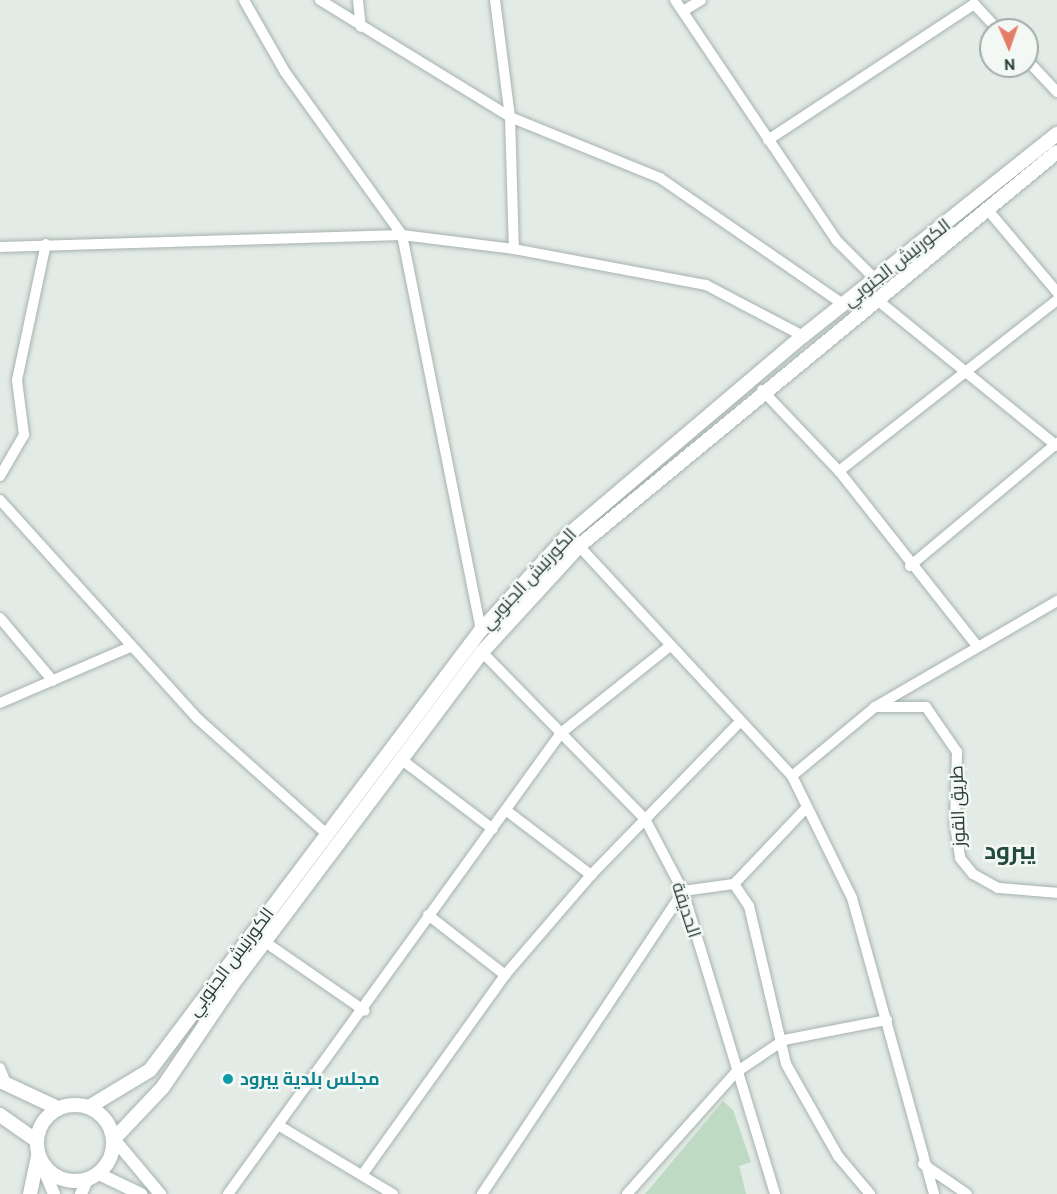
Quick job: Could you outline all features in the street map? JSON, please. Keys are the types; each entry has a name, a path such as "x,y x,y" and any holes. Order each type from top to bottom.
{"main road":[{"name":"الكورنيش الجنوبي","path":"89,1107 150,1070 481,630 568,535 803,336 844,305 871,294 877,281 1057,134"},
{"name":"الكورنيش الجنوبي","path":"114,1139 164,1087 265,942 482,652 579,546 871,294 987,209 1057,152"},
{"path":"3,1082 58,1108 89,1107 111,1126 114,1139 112,1155 85,1182 66,1194"},
{"path":"30,1194 41,1125 58,1108"},
{"path":"0,1115 37,1148 49,1172 85,1182"}],"street":[{"path":"244,0 285,72 402,235 481,630"},
{"path":"320,0 510,117 660,178 844,305"},
{"path":"358,0 361,27"},
{"path":"495,0 510,117 514,249"},
{"path":"675,0 837,242 877,281"},
{"path":"682,11 701,0"},
{"path":"768,140 972,2 987,18"},
{"path":"1039,73 1057,92"},
{"path":"987,209 1057,292"},
{"path":"0,247 402,235 514,249 706,285 803,336"},
{"path":"0,476 24,435 17,380 46,244"},
{"path":"871,294 962,374 1056,444 910,566"},
{"path":"839,471 1057,300"},
{"path":"762,390 839,471 910,566 978,647"},
{"path":"0,500 130,647 197,718 328,835"},
{"path":"579,546 792,776 852,898 861,946 887,1020 923,1164 934,1194"},
{"path":"792,776 875,707 1057,601"},
{"path":"0,618 53,681"},
{"path":"228,1194 365,1011 428,915 507,811 561,733 670,646"},
{"path":"0,703 130,647"},
{"name":"الحديقة","path":"482,652 645,819 683,891 735,1073 775,1194"},
{"name":"طريق القوز","path":"875,707 926,707 957,752 956,825 960,858 973,874 998,888 1057,893"},
{"path":"362,1175 506,975 591,875 740,722"},
{"path":"402,760 493,829"},
{"path":"482,1194 683,891 734,884 807,807"},
{"path":"507,811 591,875"},
{"path":"734,884 749,906 784,1040 786,1064 838,1156 870,1194"},
{"path":"428,915 506,975"},
{"path":"265,942 365,1011"},
{"path":"627,1194 735,1073 784,1040 887,1020"},
{"path":"0,1068 3,1082"},
{"path":"278,1125 393,1194"},
{"path":"114,1139 160,1194"},
{"path":"37,1148 54,1194"},
{"path":"923,1164 967,1194"},
{"path":"85,1182 141,1194"}],"green space":[{"path":"723,1101 733,1110 751,1162 739,1166 746,1194 645,1194"}],"place":[{"name":"مجلس بلدية يبرود","path":"228,1079"}],"district":[{"name":"يبرود","path":"1010,851"}]}
